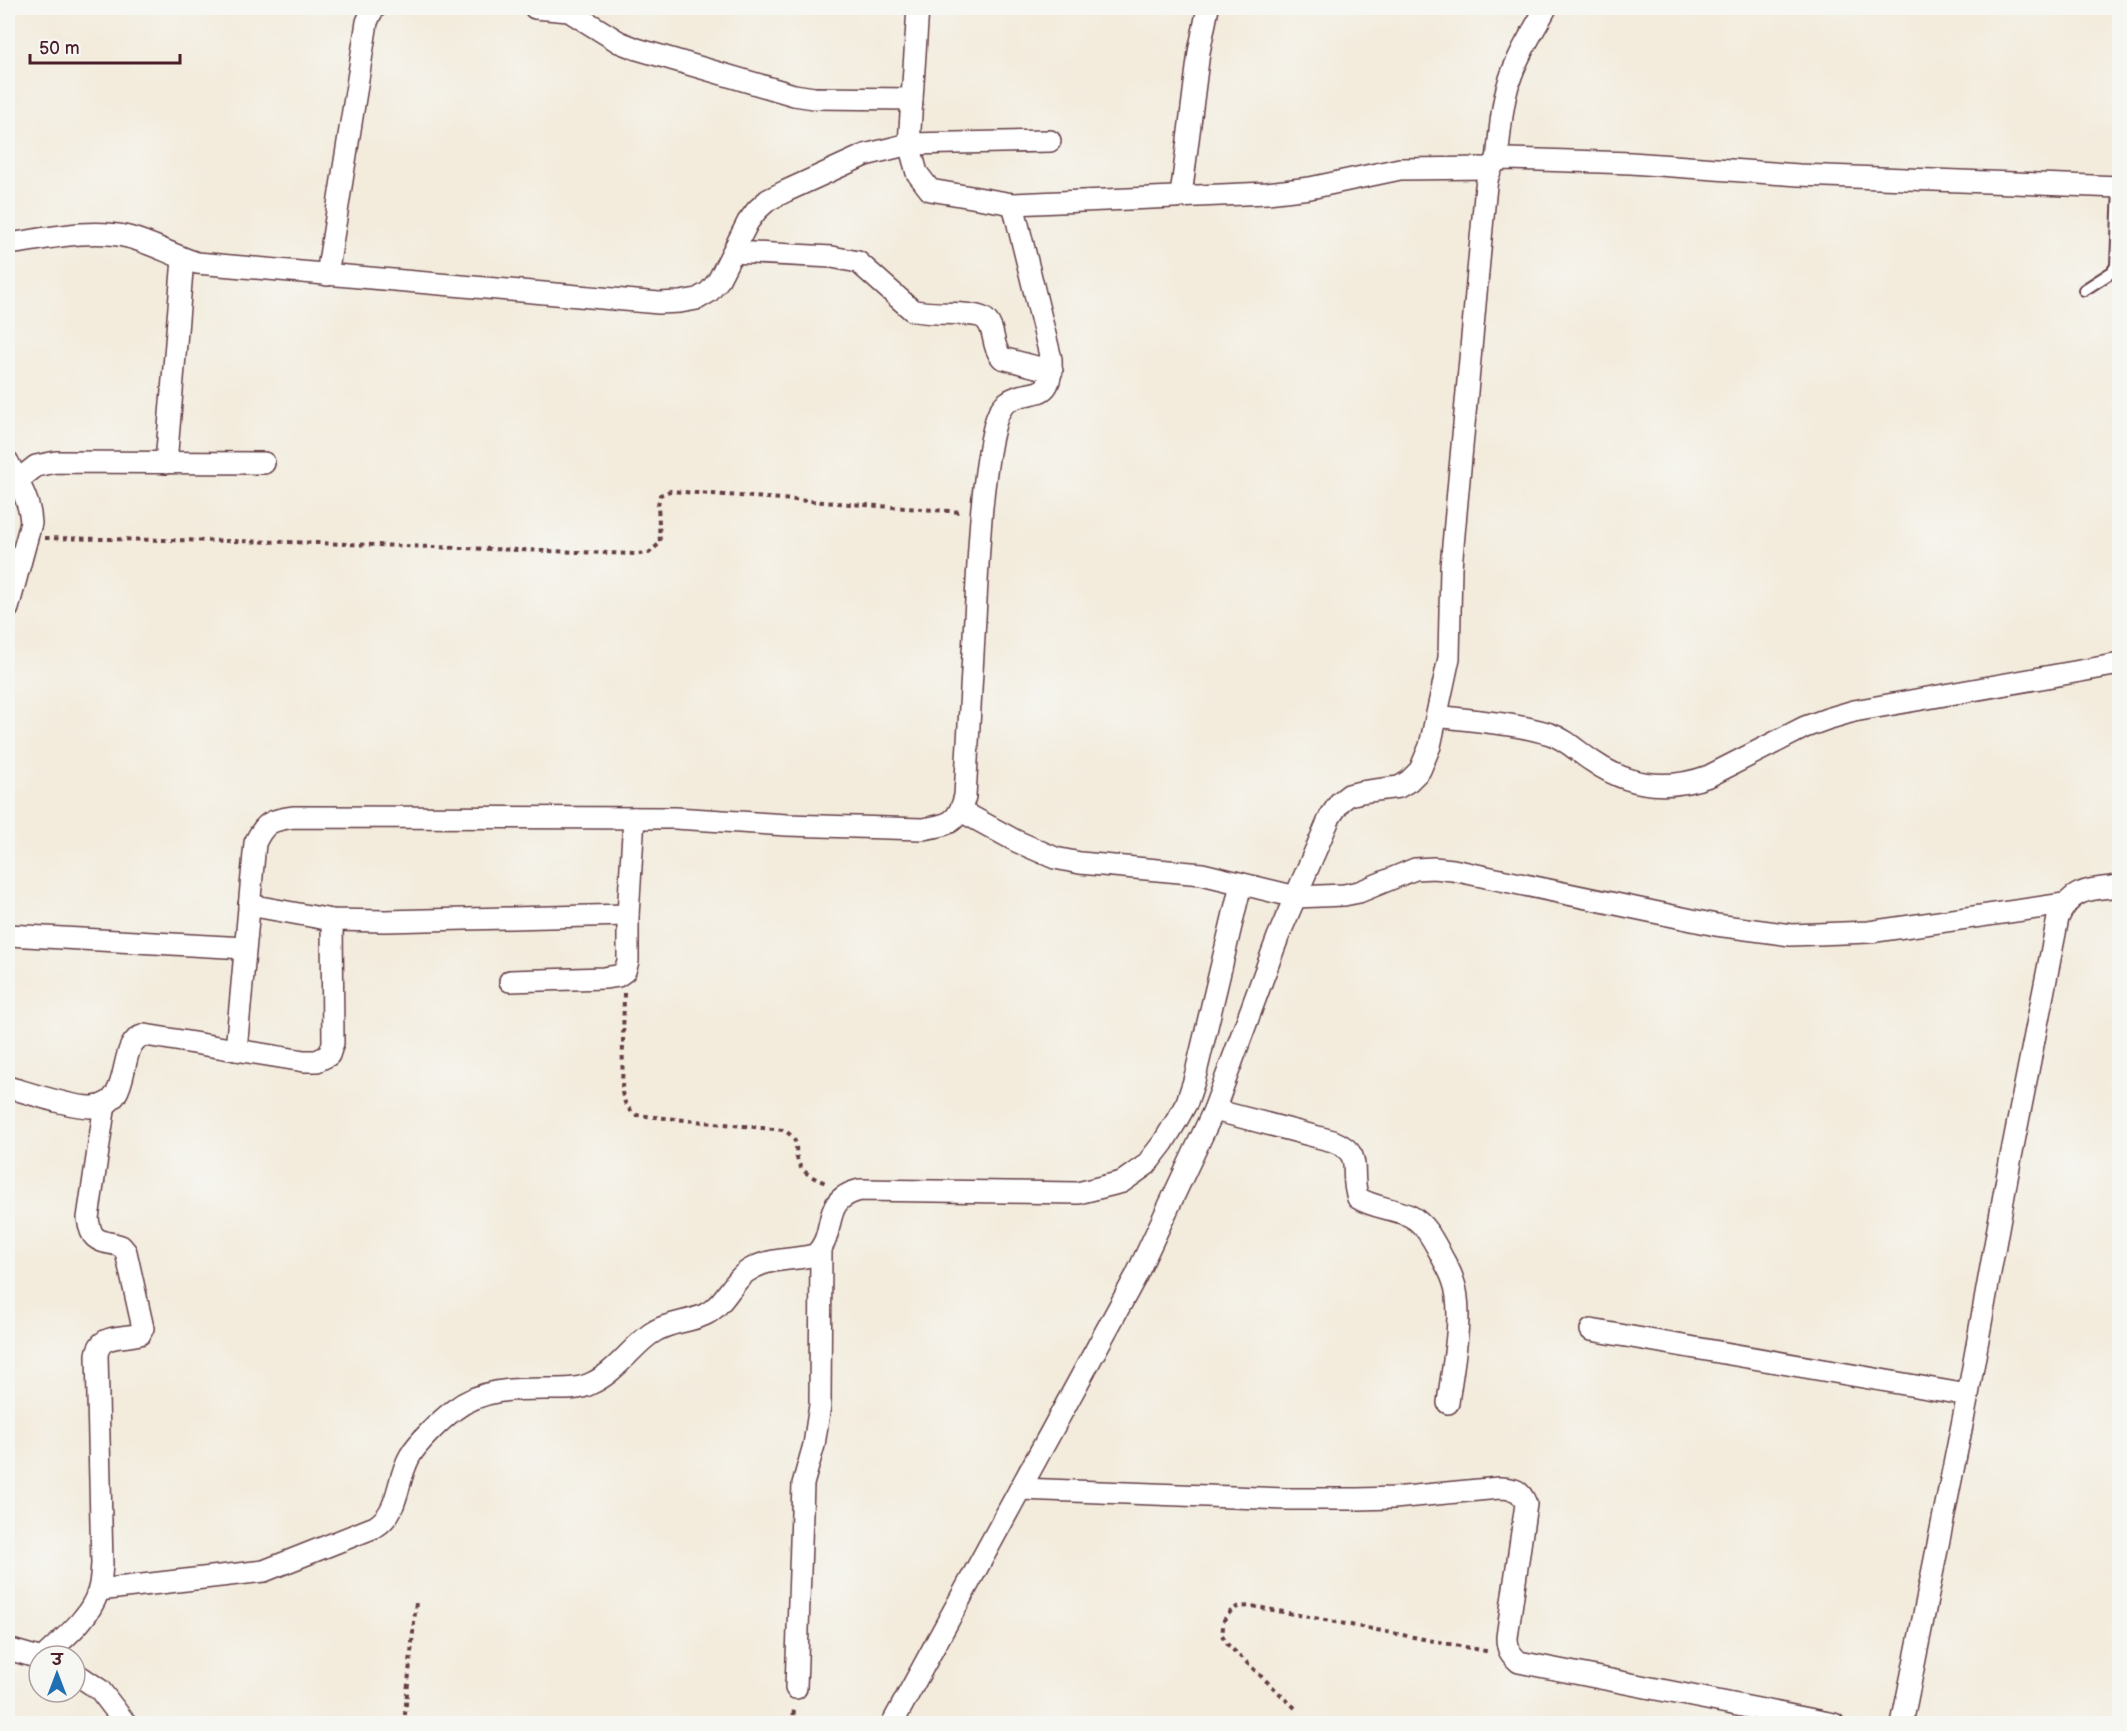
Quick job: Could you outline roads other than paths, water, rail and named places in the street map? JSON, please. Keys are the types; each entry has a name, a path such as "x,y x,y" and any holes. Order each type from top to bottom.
{"street":[{"path":"327,275 367,22 375,8"},
{"path":"535,8 569,11 587,20 604,34 637,49 794,95 814,98 912,99"},
{"path":"918,8 909,144 917,173 930,190 1013,204 1289,191 1400,169 1494,164 1507,159 1632,163 1799,175 2119,187"},
{"path":"1181,196 1199,52 1208,8"},
{"path":"892,1724 1136,1276 1214,1110 1278,937 1283,895 1340,802 1349,795 1399,788 1409,782 1420,770 1430,746 1449,658 1451,567 1487,181 1494,164 1509,82 1545,8"},
{"path":"8,244 103,234 152,244 197,263 659,303 680,302 697,299 709,292 718,281 748,222 768,200 865,155 909,144 1050,141"},
{"path":"236,1050 255,843 262,829 274,820 294,817 702,818 787,825 922,829 938,827 954,820 961,811 965,796 981,514 988,458 997,417 1006,403 1020,397 1034,395 1042,390 1052,371 1051,358 1013,204"},
{"path":"733,252 832,257 858,262 912,310 923,314 975,315 984,318 991,326 997,352 1002,358 1052,371"},
{"path":"166,463 183,259"},
{"path":"8,608 31,523 30,509 12,471 45,463 264,463"},
{"path":"1437,716 1533,730 1552,735 1572,745 1593,762 1615,774 1639,783 1668,786 1689,783 1709,776 1827,718 1854,711 2120,664"},
{"path":"961,811 1016,842 1055,858 1080,863 1202,874 1283,895 1344,895 1359,892 1406,872 1434,868 1454,870 1716,925 1791,935 1869,932 2064,904"},
{"path":"510,981 604,978 618,976 625,971 628,961 628,915 634,818"},
{"path":"796,1688 803,1484 814,1445 820,1405 821,1249 839,1198 860,1190 1078,1192 1122,1182 1146,1165 1163,1143 1187,1102 1241,884"},
{"path":"1902,1724 1968,1395 2011,1155 2058,918 2064,904 2074,896 2085,891 2120,886"},
{"path":"249,905 332,920 385,921 628,915"},
{"path":"8,1087 80,1106 94,1107 105,1104 113,1098 122,1082 129,1051 137,1037 145,1035 304,1061 317,1061 329,1055 333,1043 332,920"},
{"path":"8,935 245,948"},
{"path":"58,1644 81,1622 93,1606 99,1590 102,1564 98,1346 103,1341 140,1334 143,1328 126,1252 121,1246 102,1244 94,1237 89,1226 88,1218 105,1104"},
{"path":"1214,1110 1344,1145 1352,1152 1354,1181 1358,1197 1367,1203 1410,1216 1423,1226 1454,1280 1458,1299 1448,1403"},
{"path":"99,1590 250,1574 361,1534 385,1521 392,1510 410,1454 453,1410 488,1393 510,1389 573,1389 588,1385 603,1377 648,1335 661,1328 705,1315 717,1306 743,1275 753,1267 805,1257 821,1249"},
{"path":"1591,1330 1968,1395"},
{"path":"1020,1489 1325,1500 1394,1498 1499,1488 1513,1489 1522,1494 1526,1504 1507,1637 1507,1648 1511,1656 1520,1662 1534,1666 1834,1724"},
{"path":"8,1649 27,1655"},
{"path":"87,1681 100,1690 126,1724"}],"lane":[{"path":"2084,290 2112,272 2116,266 2119,187"}]}
